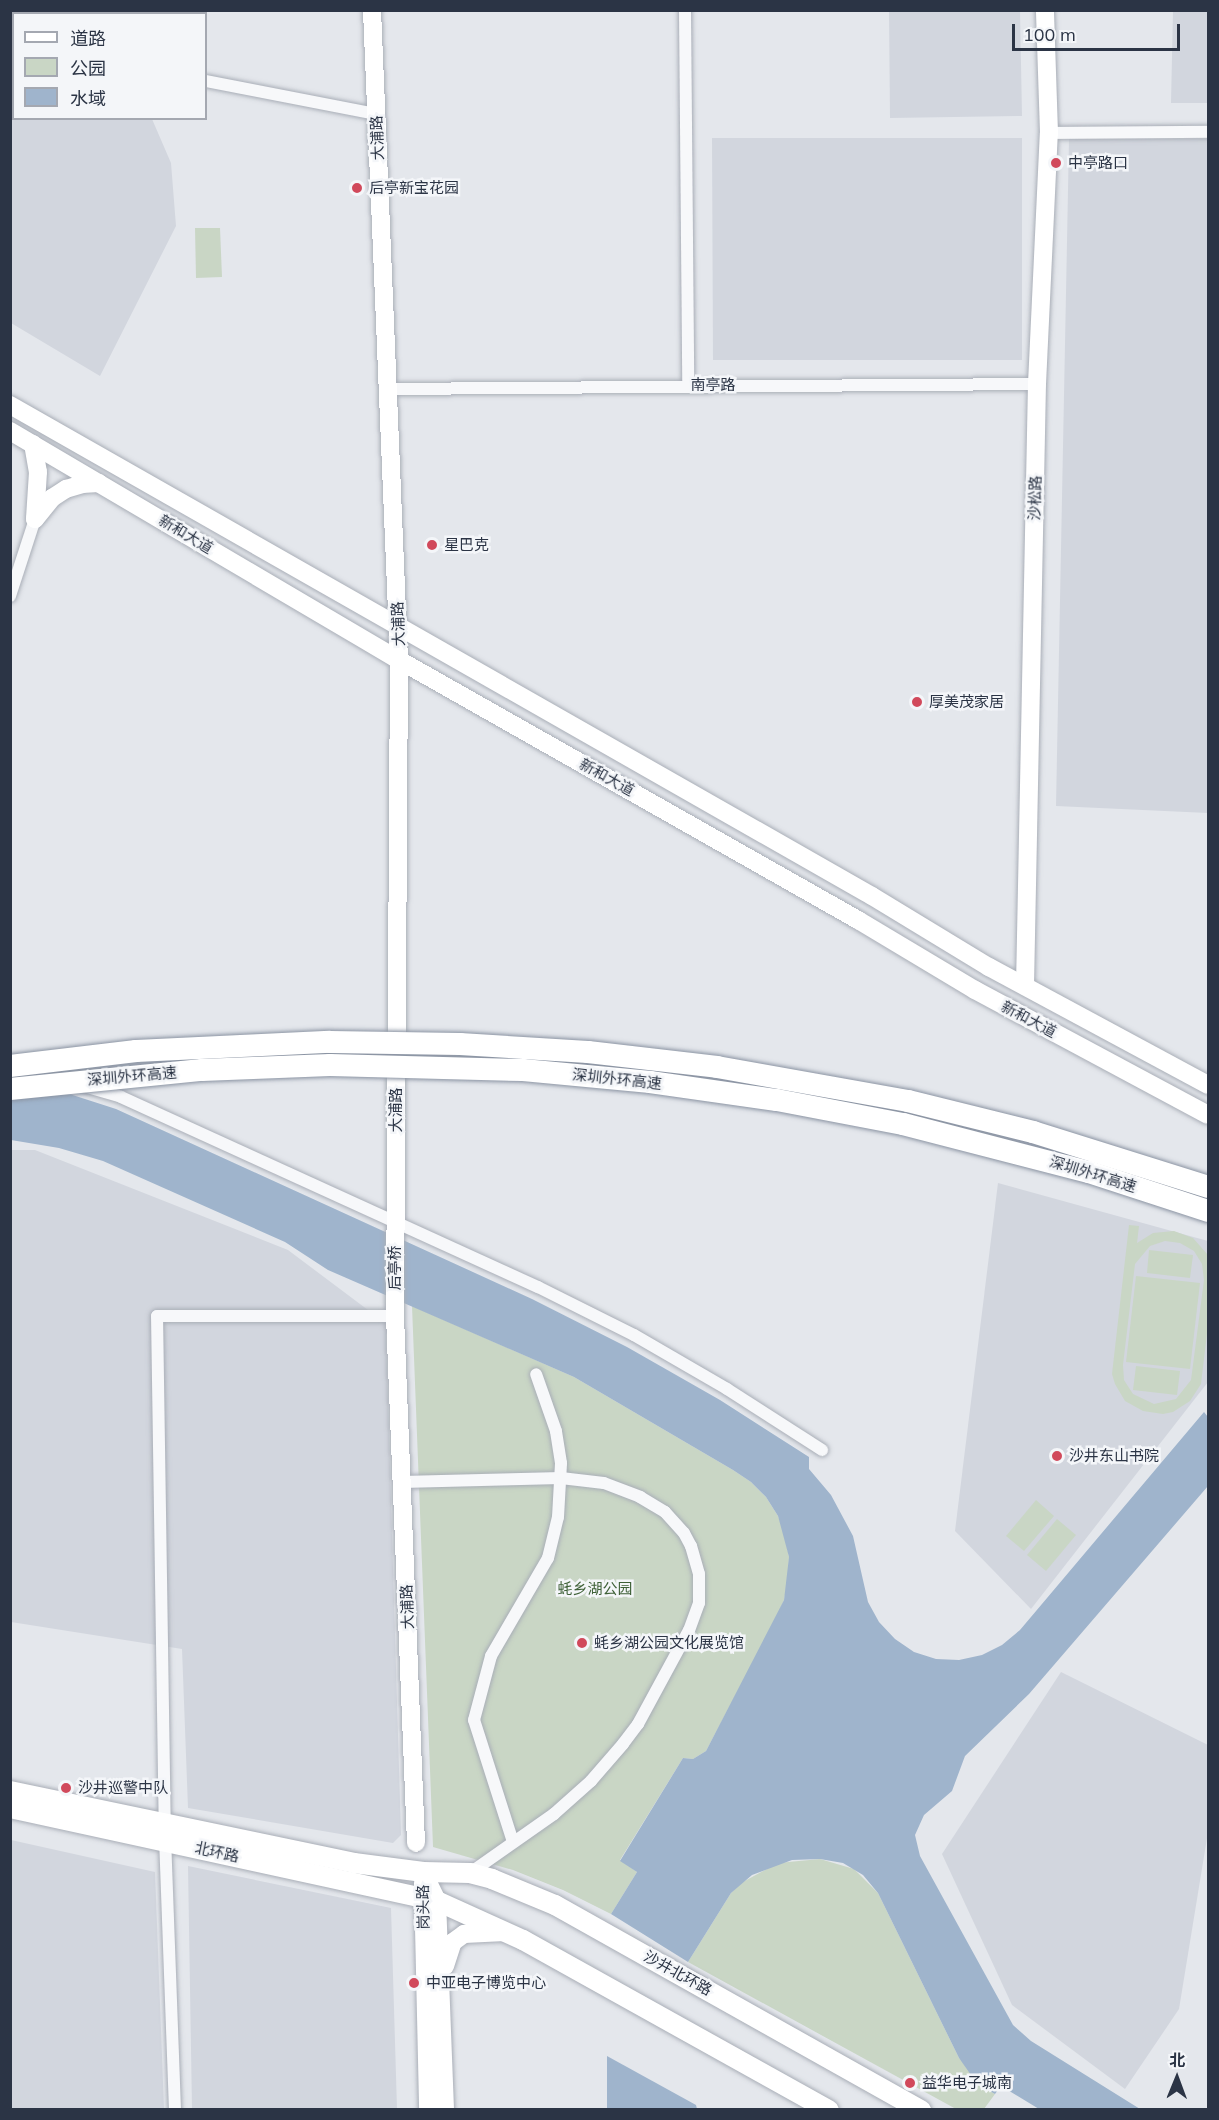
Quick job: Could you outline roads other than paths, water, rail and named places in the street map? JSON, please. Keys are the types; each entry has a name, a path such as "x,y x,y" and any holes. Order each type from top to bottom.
{"highway":[{"name":"深圳外环高速","path":"10,1066 136,1051 298,1043 460,1044 588,1052 728,1068 908,1101 1034,1132 1209,1186"},
{"name":"深圳外环高速","path":"10,1089 202,1070 330,1065 512,1070 640,1081 777,1100 903,1124 1089,1172 1209,1211"}],"main road":[{"name":"北环路","path":"10,1791 430,1899"},
{"name":"北环路","path":"10,1808 423,1872"},
{"name":"沙井北环路","path":"423,1872 470,1873 525,1890 921,2109"},
{"path":"430,1899 507,1932 829,2109"}],"street":[{"name":"大浦路","path":"372,10 399,660 396,1231"},
{"path":"685,10 688,385"},
{"name":"沙松路","path":"1025,986 1037,384 1049,133 1045,10"},
{"path":"207,81 376,114"},
{"path":"1049,133 1209,132"},
{"name":"南亭路","path":"388,389 1037,384"},
{"name":"新和大道","path":"10,405 398,628 862,890 1025,986 1209,1085"},
{"name":"新和大道","path":"10,431 399,660 838,908 975,990 1209,1115"},
{"path":"10,596 35,519 38,472 33,444"},
{"path":"35,519 51,498 66,489 82,484 99,483"},
{"path":"10,1071 60,1080 121,1097 396,1231 538,1287 634,1335 727,1389 822,1449"},
{"name":"后亭桥","path":"395,1307 396,1231"},
{"name":"大浦路","path":"395,1307 416,1843"},
{"path":"175,2109 165,1832 157,1316 395,1307"},
{"path":"513,1842 474,1720 491,1656 548,1558 558,1517 561,1478 556,1431 536,1374"},
{"path":"402,1482 561,1478 604,1484 640,1497 665,1512 684,1533 697,1560 699,1603 689,1630 638,1724 623,1744 573,1798 470,1873"},
{"name":"岗头路","path":"423,1872 430,1899 441,1983 445,2109"},
{"name":"岗头路","path":"428,2109 430,1899"},
{"path":"441,1983 447,1953 453,1942 471,1933 507,1932"}],"water":[{"path":"10,1080 57,1090 116,1109 532,1299 627,1347 720,1400 809,1457 809,1469 831,1495 853,1536 868,1602 879,1622 895,1639 914,1652 936,1659 959,1660 982,1655 1002,1645 1020,1630 1204,1412 1208,1417 1208,1486 1029,1694 965,1756 952,1791 924,1815 915,1835 920,1856 1013,2025 1031,2041 1140,2109 1039,2109 1001,2086 995,2094 986,2089 971,2075 959,2058 878,1893 863,1875 843,1863 820,1859 792,1860 752,1875 731,1893 688,1962 611,1914 637,1872 620,1861 683,1758 693,1759 706,1751 784,1600 789,1557 778,1516 766,1497 751,1482 733,1470 574,1377 328,1270 285,1242 103,1161 59,1148 11,1140"},
{"path":"607,2056 696,2105 697,2109 607,2109"}],"place":[{"name":"中亭路口","path":"1056,163"},
{"name":"后亭新宝花园","path":"357,188"},
{"name":"星巴克","path":"432,545"},
{"name":"厚美茂家居","path":"917,702"},
{"name":"沙井东山书院","path":"1057,1456"},
{"name":"蚝乡湖公园文化展览馆","path":"582,1643"},
{"name":"沙井巡警中队","path":"66,1788"},
{"name":"中亚电子博览中心","path":"414,1983"},
{"name":"益华电子城南","path":"910,2083"}],"park label":[{"name":"蚝乡湖公园","path":"595,1589"}]}
